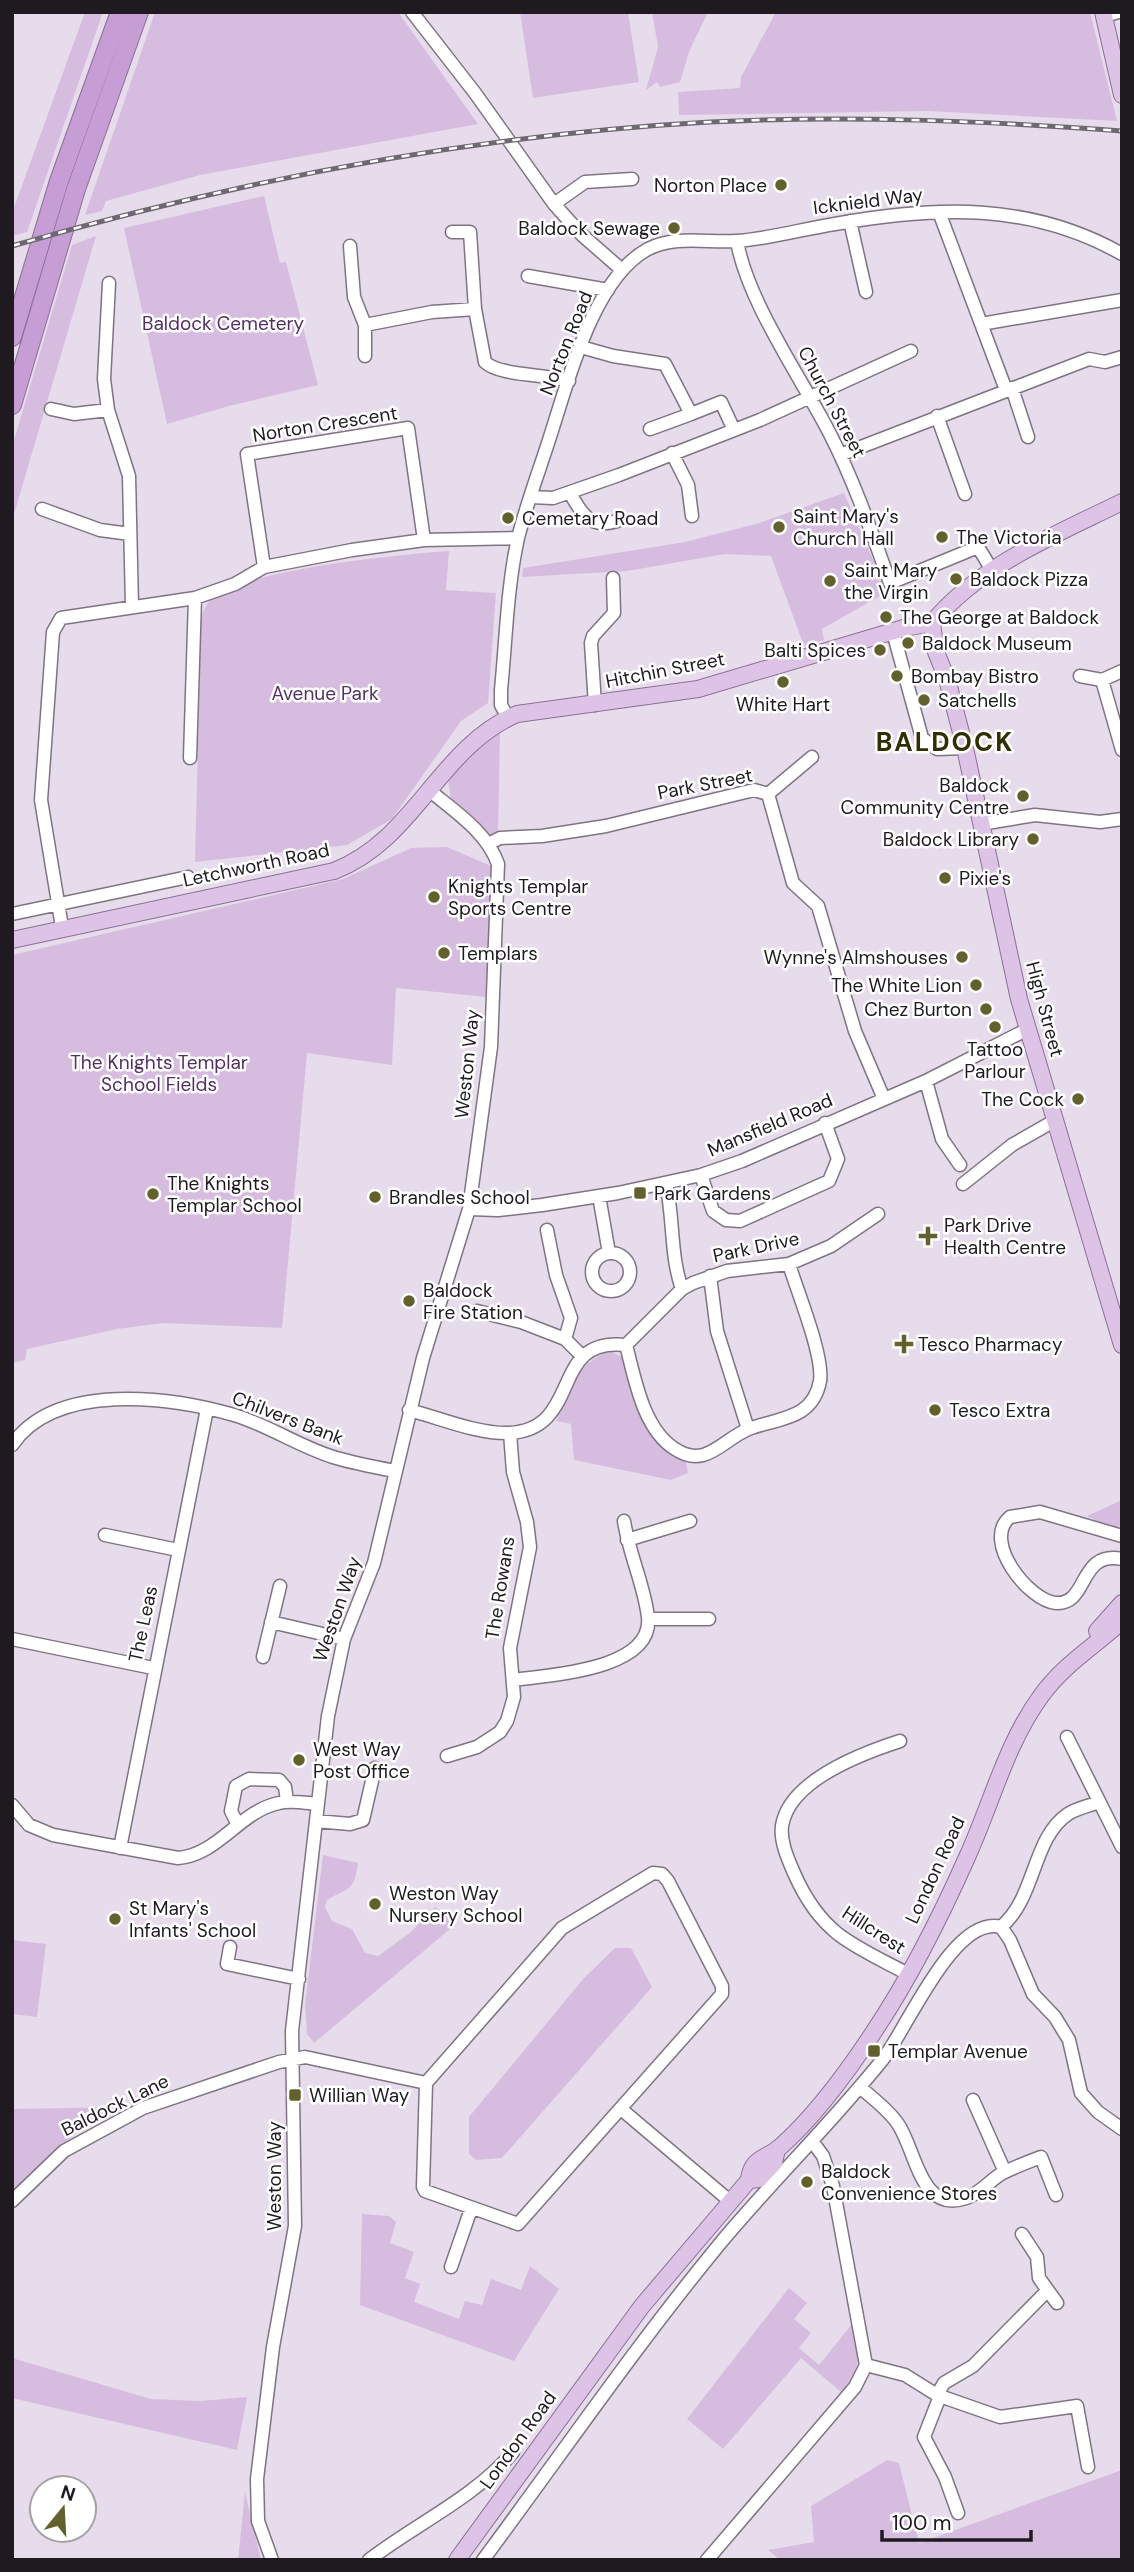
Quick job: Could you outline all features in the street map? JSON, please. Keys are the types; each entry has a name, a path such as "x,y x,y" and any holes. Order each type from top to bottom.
{"highway":[{"path":"12,337 59,181 120,12"},
{"path":"12,405 76,189 139,12"}],"main road":[{"path":"1109,14 1122,95"},
{"path":"932,623 956,596 992,570 1122,502"},
{"name":"Hitchin Street","path":"429,790 467,745 508,718 531,711 595,705 707,687 932,623"},
{"name":"High Street","path":"932,623 936,652 947,679 965,748 1000,917 1028,1029 1122,1345"},
{"name":"Letchworth Road","path":"12,940 62,927 334,871 360,859 385,842 429,790"},
{"name":"London Road","path":"457,2560 642,2306 731,2202 748,2180 750,2170 764,2154 777,2150 873,2034 908,1975 968,1854 999,1774 1024,1722 1041,1695 1086,1647 1122,1602"},
{"name":"London Road","path":"1086,1647 1105,1637 1122,1621"}],"street":[{"path":"412,12 475,93 554,204 582,235 622,270"},
{"path":"554,204 585,182 632,179"},
{"path":"939,212 981,324 1028,437"},
{"name":"Icknield Way","path":"622,270 637,256 668,242 737,241 850,221 939,212 1003,212 1085,234 1122,254"},
{"path":"850,221 866,292"},
{"path":"452,232 476,231 475,309 482,353 489,366 569,381"},
{"name":"Church Street","path":"737,241 767,317 840,454 890,583 978,547 992,570"},
{"path":"350,246 354,297 365,325 365,356"},
{"name":"Norton Road","path":"508,718 502,705 501,691 518,538 581,347 608,290 622,270"},
{"path":"528,276 608,290"},
{"path":"109,284 104,379 108,410 129,477 132,606"},
{"path":"981,324 1122,300"},
{"path":"365,325 432,312 475,309"},
{"path":"581,347 613,356 665,364 691,414"},
{"path":"531,497 553,498 570,494 734,430 911,351"},
{"path":"840,454 1089,359 1105,362 1122,358"},
{"path":"650,429 721,402 734,430"},
{"path":"51,409 74,414 108,410"},
{"path":"937,416 965,494"},
{"name":"Norton Crescent","path":"264,567 247,454 408,428 424,540"},
{"path":"672,453 688,485 692,516"},
{"path":"570,494 592,523 605,525 617,521"},
{"path":"42,509 100,530 130,534"},
{"path":"62,927 41,800 55,626 65,615 195,598 235,584 264,567 424,540 518,538"},
{"path":"595,705 591,643 616,608 613,578"},
{"path":"190,758 195,598"},
{"path":"893,632 922,738 937,750 965,748"},
{"path":"1080,676 1102,680 1122,671"},
{"path":"1102,680 1122,750"},
{"path":"768,794 812,757"},
{"name":"Weston Way","path":"272,2560 258,2521 256,2498 274,2347 295,2226 292,2058 317,1804 332,1690 344,1639 374,1563 409,1410 469,1209 491,1047 498,930 498,864 488,844 462,817 429,790"},
{"name":"Park Street","path":"488,844 500,838 542,836 606,826 754,790 768,794 793,883 818,906 855,1031 884,1099"},
{"path":"981,824 1035,815 1100,821 1122,819"},
{"name":"Letchworth Road","path":"12,914 188,877"},
{"name":"Mansfield Road","path":"469,1209 498,1209 599,1196 701,1175 742,1161 926,1081 1028,1029"},
{"path":"926,1081 942,1139 960,1164"},
{"path":"963,1184 1012,1145 1054,1121"},
{"path":"701,1175 713,1211 733,1221 747,1219 829,1181 838,1159 825,1123"},
{"path":"666,1183 672,1214 673,1256 682,1289"},
{"path":"599,1196 609,1253"},
{"name":"Park Drive","path":"626,1345 682,1289 727,1271 789,1264 831,1246 878,1214"},
{"path":"547,1230 556,1275 571,1322 565,1339"},
{"path":"409,1410 510,1433 536,1427 550,1417 570,1374 582,1356 608,1345 626,1345 642,1401 658,1435 684,1455 700,1456 720,1448 748,1429 798,1415 811,1404 818,1391 819,1361 789,1264"},
{"path":"710,1276 717,1331 748,1429"},
{"path":"477,1311 521,1322 565,1339 582,1356"},
{"name":"Chilvers Bank","path":"12,1446 50,1415 89,1402 149,1399 207,1409 256,1423 330,1456 395,1471"},
{"name":"The Leas","path":"120,1848 153,1668 207,1409"},
{"name":"The Rowans","path":"447,1756 477,1747 500,1732 511,1711 513,1680 510,1648 530,1547 527,1522 513,1472 510,1433"},
{"path":"1122,1536 1040,1512 1010,1517 999,1538 1008,1561 1036,1595 1054,1603 1065,1602 1071,1597 1095,1563 1102,1558 1122,1559"},
{"path":"513,1680 620,1659 639,1645 648,1619 626,1540 624,1521"},
{"path":"626,1540 690,1521"},
{"path":"105,1535 178,1550"},
{"path":"263,1657 280,1586"},
{"path":"648,1619 709,1619"},
{"path":"271,1622 344,1639"},
{"path":"12,1639 153,1668"},
{"path":"1067,1737 1122,1847"},
{"name":"Hillcrest","path":"900,1741 859,1755 808,1787 786,1816 782,1836 802,1889 824,1921 850,1942 908,1975"},
{"path":"316,1821 350,1824 363,1820 376,1768"},
{"path":"238,1825 231,1805 236,1786 244,1780 279,1780 285,1787 287,1801"},
{"path":"12,1805 24,1821 41,1831 168,1857 190,1857 263,1809 287,1801 317,1804"},
{"path":"483,2560 631,2358 721,2243 860,2087 897,2040 937,1970 958,1944 987,1927 1001,1927 1022,1903 1054,1829 1068,1814 1099,1802"},
{"path":"653,1873 662,1874 723,1991 523,2220 512,2223 432,2195 423,2187 426,2083 562,1928 653,1873"},
{"path":"1001,1927 1010,1940 1033,1994 1055,2017 1069,2040 1081,2093 1098,2112 1122,2129"},
{"path":"230,1947 228,1964 299,1979"},
{"path":"917,1956 937,1970"},
{"path":"292,2058 305,2057 426,2083"},
{"name":"Baldock Lane","path":"12,2201 64,2151 143,2108 292,2058"},
{"path":"860,2087 900,2126 923,2181 936,2195 947,2199 966,2198 1005,2172 1041,2157 1056,2195"},
{"path":"973,2100 1005,2172"},
{"path":"814,2108 830,2121"},
{"path":"621,2109 731,2202"},
{"path":"707,2560 855,2387 866,2365 833,2186 822,2156 812,2141"},
{"path":"451,2267 471,2209"},
{"path":"1022,2234 1035,2250 1036,2272 1057,2303"},
{"path":"958,2513 945,2477 924,2438 944,2383 973,2366 1047,2291"},
{"path":"613,2346 631,2358"},
{"path":"866,2365 905,2375 939,2396 1000,2417 1077,2406 1088,2467"},
{"path":"369,2560 478,2486 513,2452"}],"green space":[{"path":"85,12 103,12 27,232 12,236 12,213"},
{"path":"155,12 398,12 478,124 200,175 106,201 102,211 85,215"},
{"path":"520,12 628,12 639,82 533,98"},
{"path":"652,12 708,12 689,52 680,82 660,87 657,82 646,90 658,47"},
{"path":"776,12 1090,12 1117,121 928,111 679,115 678,92 740,88 741,77"},
{"name":"Baldock Cemetery","path":"264,196 280,263 286,262 318,385 167,424 124,228"},
{"path":"96,236 12,521 12,447 72,245"},
{"path":"844,493 887,592 822,629 824,640 804,646 771,556 725,554 627,571 522,577 523,568 685,542 756,524"},
{"name":"Avenue Park","path":"449,551 446,590 496,593 488,703 461,721 392,819 347,845 195,862 201,616 210,600 229,588 288,572 362,560"},
{"path":"500,729 498,835 490,837 451,800 448,779 464,757"},
{"name":"The Knights Templar School Fields","path":"447,847 491,866 487,997 396,988 392,1065 307,1053 282,1328 164,1323 117,1329 27,1349 25,1360 12,1363 12,955 343,879 411,848"},
{"path":"610,1351 625,1359 656,1441 686,1462 688,1473 671,1480 574,1460 571,1424 556,1421 580,1371 597,1357"},
{"path":"1122,1500 1122,1524 1115,1530 1087,1516"},
{"path":"323,1855 358,1863 355,1879 349,1888 327,1900 325,1907 332,1921 352,1929 365,1953 378,1956 411,1932 435,1907 456,1924 314,2043 307,2034 305,2005"},
{"path":"12,1940 46,1944 37,2017 12,2014"},
{"path":"615,1948 631,1948 652,1987 502,2158 476,2160 469,2154 469,2117 584,1978"},
{"path":"128,2107 76,2133 12,2191 12,2109"},
{"path":"362,2214 389,2216 396,2222 390,2243 414,2252 405,2278 420,2284 414,2302 459,2319 465,2301 482,2305 491,2279 521,2290 530,2266 559,2289 514,2361 360,2305"},
{"path":"789,2288 807,2303 794,2319 811,2333 799,2348 819,2365 852,2324 857,2353 856,2368 841,2392 801,2358 723,2449 687,2419"},
{"path":"12,2358 151,2399 200,2401 247,2397 237,2450 12,2398"},
{"path":"887,2460 899,2463 919,2543 1122,2470 1122,2560 780,2560 768,2550 814,2542 811,2506"},
{"path":"245,2492 261,2560 238,2560"}],"railway":[{"path":"12,246 184,201 358,164 621,128 762,120 865,119 1019,124 1122,131"}],"place":[{"name":"Norton Place","path":"781,185"},
{"name":"Baldock Sewage","path":"674,228"},
{"name":"Cemetary Road","path":"508,518"},
{"name":"Saint Mary's Church Hall","path":"779,527"},
{"name":"The Victoria","path":"942,537"},
{"name":"Baldock Pizza","path":"956,579"},
{"name":"Saint Mary the Virgin","path":"830,581"},
{"name":"The George at Baldock","path":"886,617"},
{"name":"Baldock Museum","path":"908,643"},
{"name":"Balti Spices","path":"880,650"},
{"name":"Bombay Bistro","path":"897,676"},
{"name":"White Hart","path":"783,682"},
{"name":"Satchells","path":"924,700"},
{"name":"Baldock Community Centre","path":"1023,796"},
{"name":"Baldock Library","path":"1033,839"},
{"name":"Pixie's","path":"945,878"},
{"name":"Knights Templar Sports Centre","path":"434,897"},
{"name":"Templars","path":"444,953"},
{"name":"Wynne's Almshouses","path":"962,957"},
{"name":"The White Lion","path":"976,985"},
{"name":"Chez Burton","path":"986,1009"},
{"name":"Tattoo Parlour","path":"995,1027"},
{"name":"The Cock","path":"1078,1099"},
{"name":"Park Gardens","path":"640,1193"},
{"name":"The Knights Templar School","path":"153,1194"},
{"name":"Brandles School","path":"375,1197"},
{"name":"Park Drive Health Centre","path":"928,1236"},
{"name":"Baldock Fire Station","path":"409,1301"},
{"name":"Tesco Pharmacy","path":"904,1344"},
{"name":"Tesco Extra","path":"935,1410"},
{"name":"West Way Post Office","path":"299,1760"},
{"name":"Weston Way Nursery School","path":"375,1904"},
{"name":"St Mary's Infants' School","path":"115,1919"},
{"name":"Templar Avenue","path":"874,2051"},
{"name":"Willian Way","path":"295,2095"},
{"name":"Baldock Convenience Stores","path":"807,2182"}],"district":[{"name":"BALDOCK","path":"945,742"}]}
